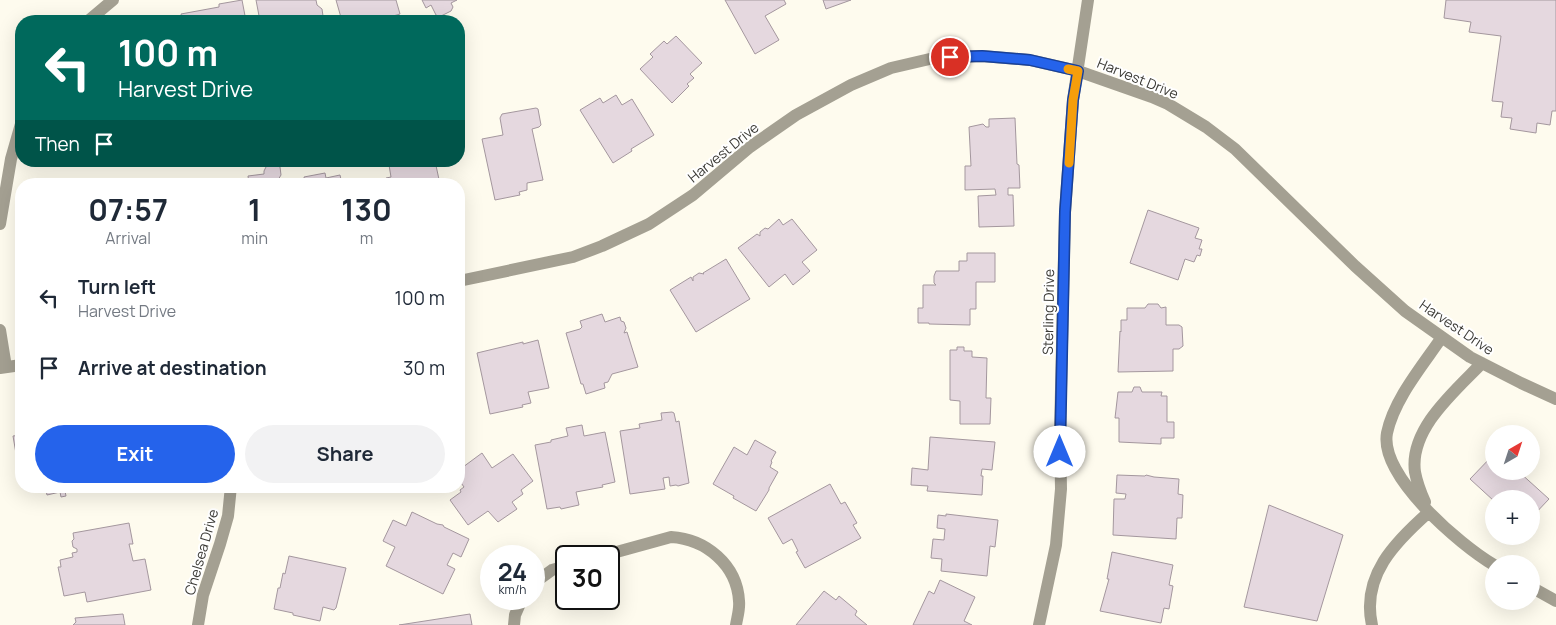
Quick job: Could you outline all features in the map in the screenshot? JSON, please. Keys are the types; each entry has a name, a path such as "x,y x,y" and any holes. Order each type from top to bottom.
{"street":[{"path":"95,15 113,0"},
{"name":"Sterling Drive","path":"1039,625 1056,545 1061,490 1060,433 1065,212 1073,100 1088,0"},
{"name":"Harvest Drive","path":"465,280 573,257 649,224 693,195 750,147 796,115 851,85 891,68 934,58 982,56 1030,60 1078,71 1152,97 1168,104 1206,127 1234,149 1405,311 1470,357 1521,384 1556,399"},
{"path":"0,224 15,145"},
{"path":"0,330 3,368"},
{"path":"1442,337 1409,385 1390,421 1387,436 1389,455 1395,468 1428,512 1460,540 1485,558"},
{"path":"1428,512 1415,472 1416,454 1422,436 1431,418 1447,398 1482,363"},
{"name":"Chelsea Drive","path":"198,625 203,595 228,516 230,493"},
{"path":"1372,625 1369,611 1372,587 1381,564 1395,545 1428,512"},
{"path":"620,551 671,537 699,543 712,551 727,566 736,584 739,602 736,625"},
{"path":"1540,592 1556,601"},
{"path":"514,625 517,610"}],"building":[{"path":"242,0 245,15 181,14 219,7 219,4"},
{"path":"256,0 316,0 317,5 322,9 323,15 259,15"},
{"path":"336,0 396,0 400,14 397,15 340,15"},
{"path":"422,0 457,0 451,3 453,7 451,11 443,15 436,15 431,5 426,8"},
{"path":"725,0 784,0 786,4 765,16 779,40 755,54"},
{"path":"823,0 851,0 826,9"},
{"path":"1446,0 1556,0 1556,111 1552,111 1550,125 1537,123 1536,133 1510,129 1512,118 1501,117 1503,102 1492,101 1501,36 1469,32 1471,22 1444,18"},
{"path":"676,36 702,63 690,74 694,78 687,84 689,86 672,103 640,69 653,57 650,54 664,41 667,44"},
{"path":"616,95 622,105 632,99 654,135 613,163 580,110 600,98 603,103"},
{"path":"538,109 541,125 532,129 543,180 527,183 527,190 519,192 520,195 495,200 482,139 503,135 500,118 502,114"},
{"path":"1015,118 1020,188 1008,188 1008,195 1013,195 1014,226 979,227 978,196 996,195 995,189 965,190 965,166 971,166 969,127 983,124 989,127 989,119"},
{"path":"266,167 280,167 281,175 279,178 248,178 248,176 264,174"},
{"path":"389,167 436,167 439,178 386,178 391,177"},
{"path":"325,173 326,178 304,178"},
{"path":"340,175 341,178 326,178"},
{"path":"1148,210 1199,228 1195,238 1202,240 1199,249 1202,249 1200,256 1197,255 1194,262 1185,259 1178,280 1130,263"},
{"path":"779,219 783,225 792,219 817,250 802,262 810,271 793,285 785,274 769,287 738,248 757,234 760,236 760,232 765,228 768,229"},
{"path":"967,253 995,253 995,282 976,282 976,309 970,309 970,325 918,323 918,308 923,308 923,285 936,285 934,283 934,276 936,271 959,271 959,261 967,261"},
{"path":"726,259 750,299 696,332 670,290 691,277 693,281 693,277 699,273 704,274"},
{"path":"1148,304 1158,304 1161,308 1166,307 1166,325 1179,325 1182,327 1183,346 1179,349 1173,349 1173,371 1118,372 1121,320 1127,320 1127,308 1145,308"},
{"path":"602,314 605,322 620,317 621,321 624,322 626,328 624,333 627,332 638,367 612,374 608,382 604,383 605,388 586,394 583,384 581,384 566,333 580,329 582,327 580,321"},
{"path":"538,340 549,388 528,392 531,403 522,405 523,407 490,414 477,353"},
{"path":"957,347 964,347 964,351 972,351 972,357 987,358 986,398 991,398 990,424 960,424 960,401 950,400 950,350 957,350"},
{"path":"1134,387 1140,387 1142,392 1162,392 1161,396 1167,396 1167,422 1174,422 1174,438 1161,438 1161,444 1119,442 1119,418 1115,418 1118,392 1132,392"},
{"path":"672,412 676,422 679,421 689,483 670,486 669,477 663,478 665,489 630,494 620,431 640,428 639,424 662,420 661,413"},
{"path":"582,425 584,436 605,432 615,482 602,485 603,487 576,492 579,505 561,509 560,507 547,509 535,445 568,436 566,428"},
{"path":"930,437 995,442 992,470 982,469 982,495 927,491 928,486 911,485 912,468 928,470"},
{"path":"755,440 776,452 770,467 778,472 756,511 713,484 734,447 747,455"},
{"path":"482,453 492,468 513,454 533,481 521,490 523,494 512,502 517,509 498,522 488,511 468,525 450,500 460,493 465,493 465,466"},
{"path":"1485,463 1485,480 1528,480 1539,490 1485,490 1485,493 1470,479"},
{"path":"1117,475 1146,475 1179,479 1178,494 1183,495 1182,518 1177,518 1176,539 1113,535 1114,499 1125,499 1126,494 1116,493"},
{"path":"830,484 841,504 845,502 857,523 853,525 861,538 805,568 796,552 798,551 792,539 783,544 768,518"},
{"path":"1540,491 1549,499 1540,508"},
{"path":"60,493 65,493 66,496 61,497"},
{"path":"1269,505 1343,535 1317,621 1244,607"},
{"path":"412,512 443,525 469,539 461,557 453,553 447,565 455,569 443,594 386,566 395,547 383,541 393,520 406,526"},
{"path":"946,514 998,520 995,547 990,546 987,576 941,571 942,559 931,558 933,539 944,540 945,529 937,528 938,515 946,516"},
{"path":"129,523 133,544 129,544 133,561 145,559 151,590 87,602 85,592 64,596 58,567 61,567 60,560 73,557 72,553 77,552 77,549 73,547 73,533"},
{"path":"1112,552 1173,565 1169,585 1173,586 1169,609 1164,608 1161,623 1100,611 1109,579 1107,579"},
{"path":"289,556 346,568 336,608 334,610 323,607 320,621 274,609 278,588 280,588 283,573 285,574"},
{"path":"940,580 975,597 964,621 972,625 913,625 929,591 934,594"},
{"path":"824,591 836,600 839,596 857,611 855,615 867,625 796,625"},
{"path":"123,614 125,625 73,625 76,622 75,618"},
{"path":"470,614 472,625 399,625"}],"slow traffic":[{"path":"1068,69 1078,71 1073,100 1069,163"}],"route":[{"path":"950,57 982,56 1030,60 1078,71 1073,100 1065,212 1060,452"}]}
